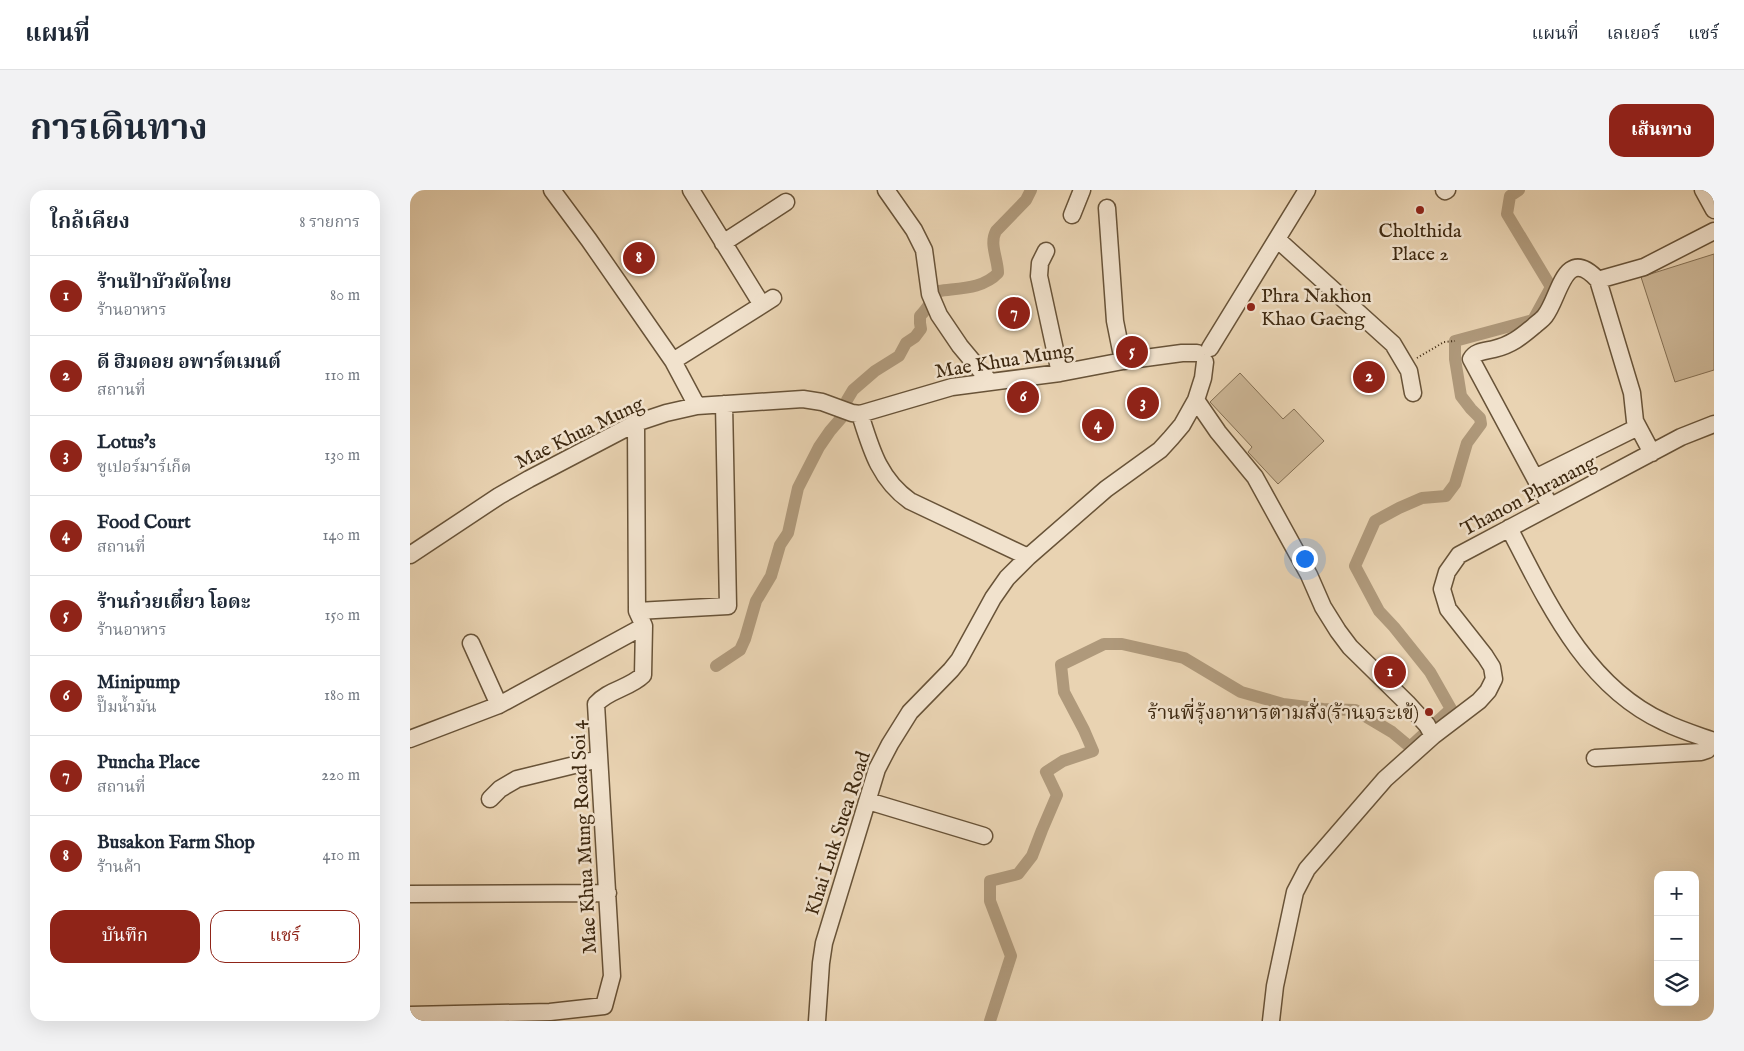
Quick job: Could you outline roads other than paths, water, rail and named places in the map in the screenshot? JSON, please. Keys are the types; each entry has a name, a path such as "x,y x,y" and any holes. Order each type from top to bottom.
{"street":[{"path":"552,190 673,361 697,406"},
{"path":"673,361 768,301 724,243 691,190"},
{"path":"886,190 914,230 924,250 930,294 939,315 960,346 990,382"},
{"path":"1072,215 1082,190"},
{"path":"1703,190 1714,210"},
{"path":"1204,354 1278,240 1302,191"},
{"path":"724,243 786,202"},
{"path":"1107,208 1115,321 1123,361"},
{"path":"1598,280 1644,267 1714,231"},
{"path":"1278,240 1393,344 1409,371 1413,393"},
{"path":"1046,251 1040,263 1039,276 1060,373"},
{"path":"1550,506 1471,361 1471,357 1476,353 1500,348 1514,342 1545,316 1562,279 1570,272 1579,268 1598,280 1632,393 1635,421 1652,453"},
{"name":"Mae Khua Mung","path":"410,555 529,479 636,423 666,413 697,406 803,399 822,402 860,414 952,387 1060,373 1123,361 1182,353 1204,354"},
{"name":"Khai Luk Suea Road","path":"817,1021 824,942 878,769 890,744 910,712 951,670 993,598 1007,578 1028,557 1106,489 1160,450 1182,425 1196,400 1203,378 1204,354"},
{"path":"1196,400 1254,478 1309,575 1323,608 1338,631 1350,647 1407,703 1430,731 1385,779 1307,869 1295,892 1275,986 1271,1021"},
{"path":"637,611 728,606 724,404"},
{"path":"860,414 877,463 886,479 897,492 910,501 1028,557"},
{"name":"Mae Khua Mung Road Soi 4","path":"550,1016 604,1006 612,976 596,704 601,699 638,680 643,675 644,626 637,611 636,423"},
{"name":"Thanon Phranang","path":"1430,731 1479,701 1488,691 1494,679 1492,667 1485,656 1448,609 1442,589 1447,572 1459,555 1680,437 1714,424"},
{"path":"1535,478 1638,427"},
{"path":"1508,528 1560,624 1604,680 1631,702 1663,722 1714,742 1707,750 1701,752 1595,758"},
{"path":"410,740 498,705 644,626"},
{"path":"470,643 498,705"},
{"path":"490,799 500,789 517,779 599,759"},
{"path":"868,801 984,836"},
{"path":"410,894 608,893"},
{"path":"410,1016 550,1016"}],"waterway":[{"path":"845,407 853,390 875,371 899,356 906,343 915,337 921,329 920,316 939,291 978,285 998,273 993,241 994,236 996,231 1026,200 1031,190"},
{"path":"990,1021 1011,956 990,901 990,881 1018,874 1032,856 1057,795 1046,772 1063,761 1093,751 1064,692 1061,665 1104,644 1122,644 1184,658 1241,692 1283,704 1323,709 1355,710 1392,732 1410,747 1451,709 1430,672 1379,611 1355,566 1375,521 1422,498 1446,496 1455,484 1467,443 1481,424 1480,418 1461,396 1455,359 1455,341 1533,320 1551,287 1507,214 1510,196 1519,190"},
{"path":"716,666 740,650 756,601 771,576 780,545 788,533 798,488 819,447 843,416"}],"place":[{"name":"Cholthida Place 2","path":"1420,210"},
{"name":"Busakon Farm Shop","path":"639,258"},
{"name":"Phra Nakhon Khao Gaeng","path":"1251,307"},
{"name":"Puncha Place","path":"1014,313"},
{"name":"ร้านก๋วยเตี๋ยว โอดะ","path":"1132,352"},
{"name":"ดี ฮิมดอย อพาร์ตเมนต์","path":"1369,377"},
{"name":"Minipump","path":"1023,397"},
{"name":"Lotus's","path":"1143,403"},
{"name":"Food Court","path":"1098,425"},
{"name":"ร้านป้าบัวผัดไทย","path":"1390,672"},
{"name":"ร้านพี่รุ้งอาหารตามสั่ง(ร้านจระเข้)","path":"1429,712"}]}
